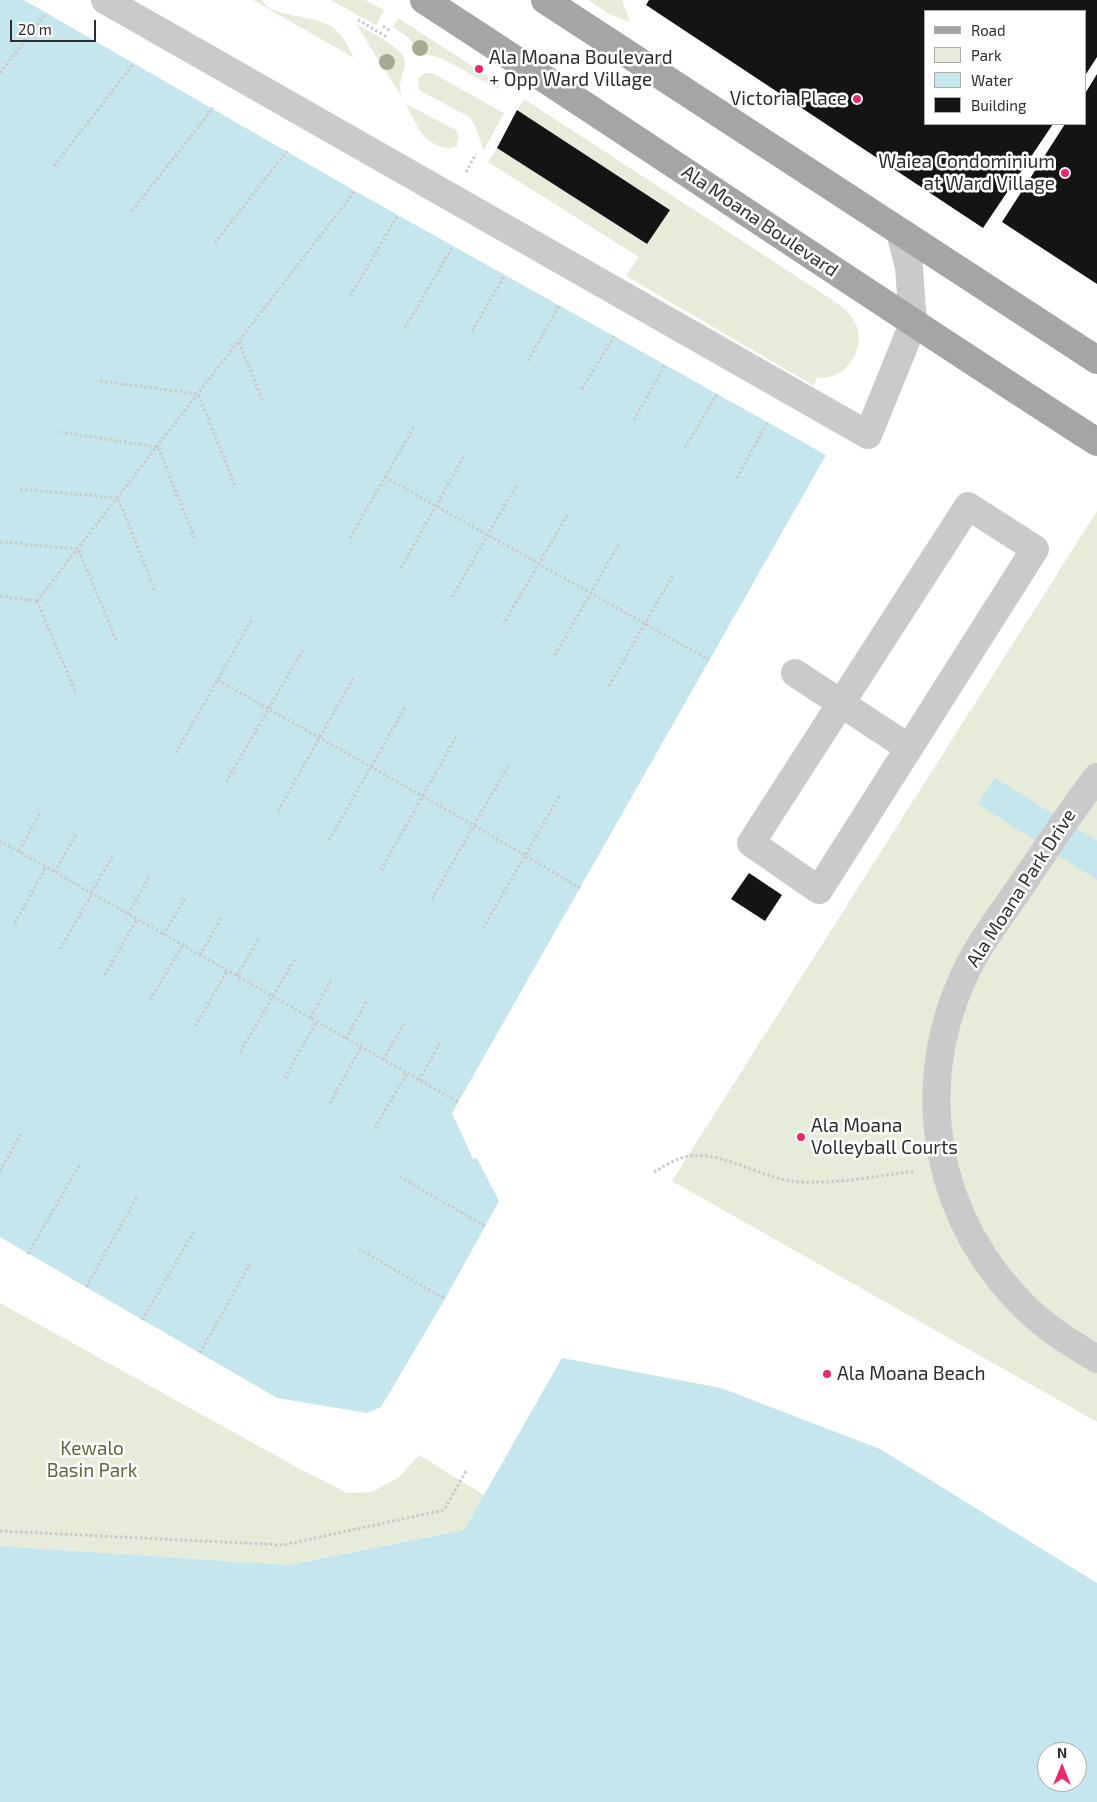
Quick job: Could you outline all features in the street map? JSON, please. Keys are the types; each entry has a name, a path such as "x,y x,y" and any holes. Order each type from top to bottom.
{"main road":[{"name":"Ala Moana Boulevard","path":"424,0 614,124 913,324 1097,442"},
{"path":"545,0 1097,360"}],"lane":[{"path":"105,0 868,435 913,324 909,267 900,232"},
{"path":"968,506 1035,548 909,748 819,890 751,843 968,506"},
{"path":"795,673 909,748"},
{"name":"Ala Moana Park Drive","path":"1097,777 978,948 963,978 951,1008 942,1040 937,1072 936,1105 938,1138 944,1170 954,1201 968,1231 985,1259 1004,1286 1027,1309 1052,1330 1097,1358"}],"path":[{"path":"0,74 46,13"},
{"path":"358,20 387,37"},
{"path":"383,26 390,31"},
{"path":"54,166 134,63"},
{"path":"132,211 213,108"},
{"path":"215,244 287,151"},
{"path":"466,173 476,154"},
{"path":"38,601 355,191"},
{"path":"350,296 398,215"},
{"path":"405,328 452,246"},
{"path":"472,331 505,275"},
{"path":"528,361 559,306"},
{"path":"582,389 614,336"},
{"path":"238,341 263,402"},
{"path":"634,420 665,364"},
{"path":"100,381 198,394"},
{"path":"198,394 236,488"},
{"path":"685,448 716,394"},
{"path":"737,478 768,423"},
{"path":"350,538 414,427"},
{"path":"60,432 158,446"},
{"path":"158,446 195,538"},
{"path":"401,568 464,456"},
{"path":"385,477 708,660"},
{"path":"452,597 516,486"},
{"path":"20,489 118,498"},
{"path":"118,498 154,591"},
{"path":"503,625 568,514"},
{"path":"0,542 78,550"},
{"path":"555,655 619,544"},
{"path":"78,550 116,642"},
{"path":"609,686 673,575"},
{"path":"0,596 38,601"},
{"path":"38,601 76,694"},
{"path":"176,753 252,619"},
{"path":"226,782 304,648"},
{"path":"278,811 354,677"},
{"path":"218,680 580,888"},
{"path":"329,840 406,706"},
{"path":"381,870 456,735"},
{"path":"432,899 509,764"},
{"path":"483,928 560,794"},
{"path":"19,851 40,813"},
{"path":"55,872 76,834"},
{"path":"0,844 1,842 19,851 182,946 458,1102"},
{"path":"60,949 113,855"},
{"path":"15,923 46,867"},
{"path":"128,914 150,876"},
{"path":"164,935 186,896"},
{"path":"200,955 222,916"},
{"path":"105,975 137,919"},
{"path":"237,976 259,938"},
{"path":"150,1000 182,946"},
{"path":"240,1052 295,958"},
{"path":"195,1026 227,971"},
{"path":"310,1018 332,980"},
{"path":"346,1039 368,1000"},
{"path":"284,1078 316,1022"},
{"path":"383,1060 405,1022"},
{"path":"419,1080 441,1042"},
{"path":"330,1103 361,1047"},
{"path":"375,1128 406,1073"},
{"path":"0,1170 22,1132"},
{"path":"654,1172 674,1161 696,1156 717,1158 780,1180 798,1182 834,1182 915,1171"},
{"path":"28,1254 80,1164"},
{"path":"400,1177 485,1226"},
{"path":"86,1287 137,1197"},
{"path":"142,1320 195,1230"},
{"path":"359,1249 445,1299"},
{"path":"200,1353 251,1262"},
{"path":"0,1531 283,1545 444,1510 466,1471"}],"green space":[{"path":"253,0 262,0 275,11 316,20 335,29 346,43 354,58"},
{"path":"330,0 365,0 384,10 376,25"},
{"path":"588,0 622,0 630,22 611,15"},
{"path":"398,18 500,84 498,89 441,58 420,53 408,37 393,27"},
{"path":"356,24 386,41 401,53 405,65 400,86 403,99"},
{"path":"426,73 432,73 504,113 484,150 474,123 469,117 419,90 418,79"},
{"path":"524,99 842,307 852,317 858,331 857,351 852,360 837,374 828,377 817,377 814,386 626,276 639,257 488,162 497,148 647,244 669,209 517,110"},
{"path":"406,104 456,130 459,136 457,146 444,148 427,139 419,129"},
{"path":"1097,511 1097,1422 672,1181"},
{"name":"Kewalo Basin Park","path":"0,1303 347,1493 372,1492 399,1477 419,1455 484,1495 464,1530 289,1565 0,1546"}],"water":[{"path":"0,0 24,0 355,191 826,455 452,1113 473,1159 477,1158 499,1201 445,1299 381,1407 367,1413 277,1398 0,1237"},
{"path":"995,778 1097,841 1097,880 978,804"},
{"path":"562,1358 721,1388 880,1449 1097,1583 1097,1802 0,1802 0,1546 289,1565 464,1530"}],"building":[{"name":"Victoria Place","path":"649,0 1097,0 1097,57 1087,72 1087,10 924,10 924,125 1052,125 983,228 646,5"},
{"name":"Waiea Condominium at Ward Village","path":"1097,74 1097,284 1002,222 1064,125 1087,125 1087,90"},
{"path":"517,110 670,210 647,244 497,148"},
{"path":"749,873 782,895 765,921 731,899"}],"place":[{"name":"Ala Moana Boulevard + Opp Ward Village","path":"479,69"},
{"name":"Victoria Place","path":"857,99"},
{"name":"Waiea Condominium at Ward Village","path":"1065,173"},
{"name":"Ala Moana Volleyball Courts","path":"801,1137"},
{"name":"Ala Moana Beach","path":"827,1374"}]}
